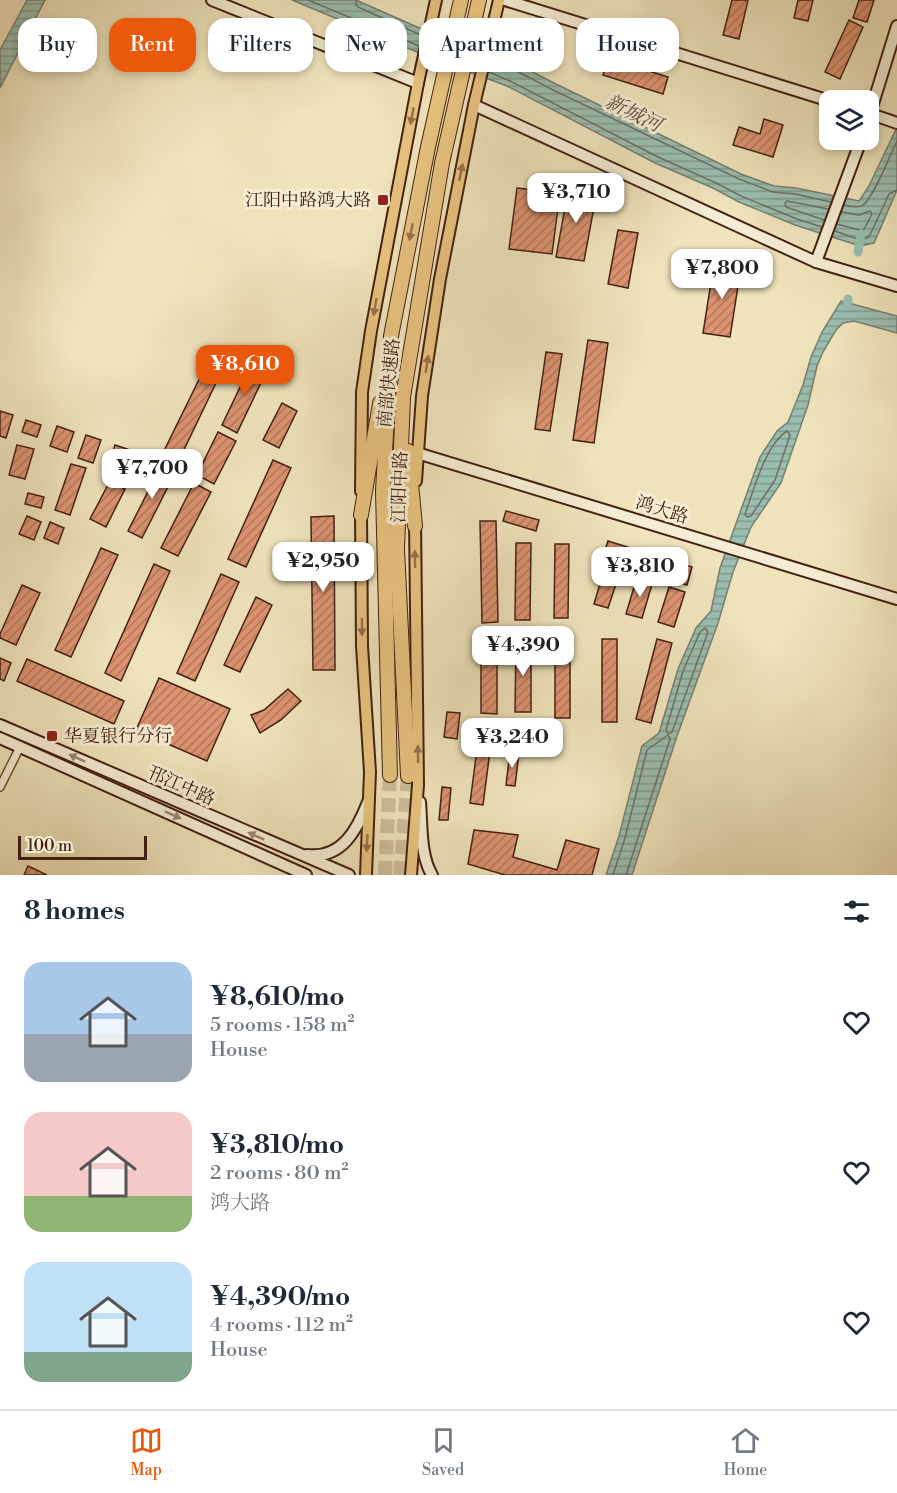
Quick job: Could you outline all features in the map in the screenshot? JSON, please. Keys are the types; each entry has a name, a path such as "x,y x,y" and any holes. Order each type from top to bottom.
{"highway":[{"name":"南部快速路","path":"390,776 383,491 391,336 444,72 461,0"},
{"name":"南部快速路","path":"413,781 397,549 403,396 440,175 479,0"},
{"path":"361,515 391,336"},
{"path":"403,396 415,526"}],"main road":[{"name":"江阳中路","path":"366,875 370,772 362,646 362,392 384,254 436,0"},
{"name":"江阳中路","path":"411,875 415,526 417,453 422,396 440,279 474,105 499,0"}],"street":[{"path":"212,0 418,83"},
{"path":"505,0 819,98"},
{"path":"877,90 897,26"},
{"path":"474,105 816,262 897,285"},
{"path":"879,118 894,122"},
{"path":"816,262 857,150"},
{"name":"鸿大路","path":"417,453 897,599"},
{"name":"邗江中路","path":"0,725 349,875"},
{"name":"邗江中路","path":"0,738 306,875"},
{"path":"0,787 20,747"},
{"path":"413,781 423,845 428,869 432,875"},
{"path":"294,853 318,856 342,847 358,827 369,799"}],"water":[{"path":"27,0 45,0 36,18 18,18 18,53 0,88 0,50"},
{"path":"292,0 356,0 397,18 335,18"},
{"path":"407,22 419,28 419,53 407,48"},
{"path":"470,72 533,72 741,174 774,186 796,188 859,201 869,186 897,127 897,190 874,243 860,246 795,225 739,202 655,163 507,86"},
{"path":"841,301 897,316 897,333 854,321 843,323 823,352 817,366 808,405 781,483 751,527 733,572 718,623 677,736 632,875 606,875 619,836 642,746 659,733 678,669 696,628 711,611 720,568 760,457 777,431 788,422 811,357 822,332"}],"building":[{"path":"732,0 748,0 739,39 723,35"},
{"path":"798,0 813,0 808,21 794,18"},
{"path":"859,0 874,0 867,22 853,18"},
{"path":"849,20 863,27 840,79 825,72"},
{"path":"604,72 652,72 668,77 663,94 603,75"},
{"path":"764,119 783,125 773,157 733,145 739,127 760,134"},
{"path":"569,186 597,191 584,261 556,257"},
{"path":"517,188 560,193 552,254 509,249"},
{"path":"618,230 638,233 628,288 608,284"},
{"path":"714,263 741,267 730,337 703,333"},
{"path":"588,340 608,343 594,443 573,440"},
{"path":"546,352 562,354 550,431 535,429"},
{"path":"212,353 227,360 180,458 164,451"},
{"path":"253,360 268,368 237,433 222,425"},
{"path":"282,403 297,411 279,448 263,440"},
{"path":"0,411 13,415 6,438 0,436"},
{"path":"26,420 41,425 37,437 22,432"},
{"path":"57,426 74,432 67,452 50,446"},
{"path":"218,432 236,441 214,484 197,475"},
{"path":"86,435 101,440 93,463 78,458"},
{"path":"17,445 34,449 25,479 9,475"},
{"path":"115,445 130,450 123,473 108,468"},
{"path":"273,460 291,468 246,567 228,559"},
{"path":"163,462 177,469 142,538 128,531"},
{"path":"71,464 86,468 70,515 55,510"},
{"path":"110,481 125,489 106,527 90,519"},
{"path":"194,483 211,492 178,556 161,548"},
{"path":"28,493 44,497 41,508 25,504"},
{"path":"506,511 539,520 536,531 503,521"},
{"path":"27,516 41,522 34,540 19,534"},
{"path":"334,516 335,670 313,670 311,517"},
{"path":"480,521 496,521 498,622 482,623"},
{"path":"50,522 64,528 58,544 44,538"},
{"path":"608,541 692,567 687,585 602,559"},
{"path":"516,543 531,543 530,620 515,620"},
{"path":"555,544 569,544 568,618 554,618"},
{"path":"101,548 118,555 71,657 55,650"},
{"path":"154,564 170,571 121,681 105,673"},
{"path":"605,567 620,572 608,608 594,604"},
{"path":"221,574 239,582 195,681 177,673"},
{"path":"637,577 653,581 642,618 626,614"},
{"path":"22,585 40,593 16,645 0,638 0,634"},
{"path":"669,587 685,592 674,627 658,622"},
{"path":"256,597 272,605 240,672 224,665"},
{"path":"602,639 617,639 617,722 602,722"},
{"path":"657,639 672,643 651,723 636,719"},
{"path":"555,641 570,641 570,718 555,718"},
{"path":"516,642 531,642 531,712 515,712"},
{"path":"481,644 497,644 497,714 481,713"},
{"path":"0,658 11,663 4,681 0,679"},
{"path":"27,659 124,701 114,724 17,681"},
{"path":"159,678 230,709 207,761 136,730"},
{"path":"288,689 301,701 281,720 260,733 251,715 264,710"},
{"path":"447,712 460,713 457,739 444,737"},
{"path":"480,726 493,728 483,805 470,803"},
{"path":"510,752 519,753 515,786 506,785"},
{"path":"442,787 451,788 448,820 439,820"},
{"path":"474,830 518,835 513,857 557,870 566,840 599,849 592,875 505,875 468,864"},
{"path":"28,866 47,875 24,875"}],"waterway":[{"path":"858,252 861,234"}],"tunnel":[{"path":"385,875 390,775"},
{"path":"400,875 408,776"}],"place":[{"name":"江阳中路鸿大路","path":"383,200"},
{"name":"华夏银行分行","path":"52,736"}],"water label":[{"name":"新城河","path":"633,114"}]}
